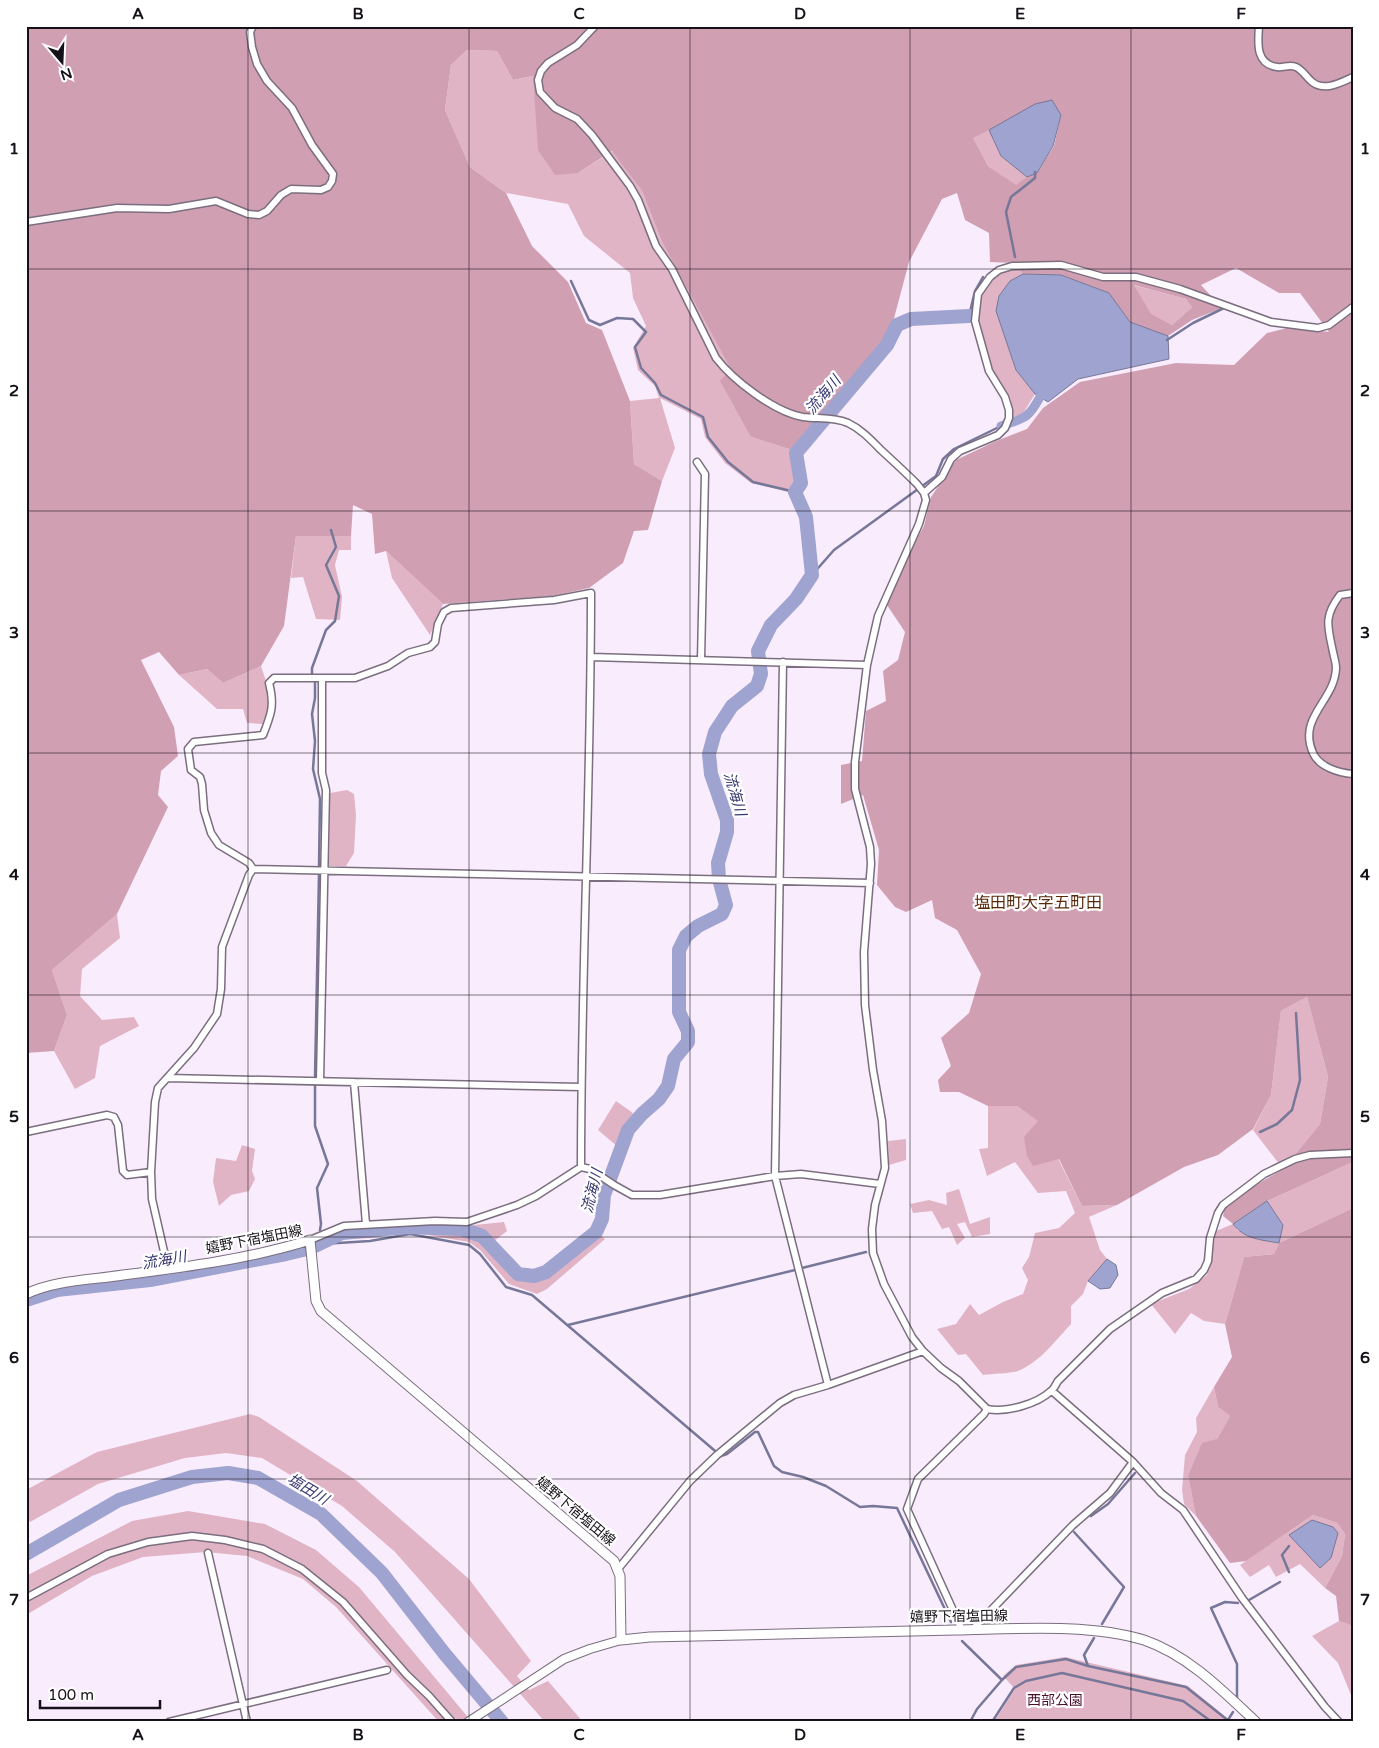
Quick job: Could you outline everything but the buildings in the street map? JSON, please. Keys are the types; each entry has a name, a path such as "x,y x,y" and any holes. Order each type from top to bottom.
{"main road":[{"name":"嬉野下宿塩田線","path":"26,1294 57,1285 253,1255 286,1248 310,1240 316,1301 321,1311 614,1561 618,1569"},
{"path":"618,1569 620,1576 621,1640"},
{"name":"嬉野下宿塩田線","path":"621,1640 650,1637 967,1630 1055,1629 1102,1631 1144,1640 1177,1656 1219,1688 1256,1722"}],"street":[{"path":"26,222 117,208 169,209 216,201 248,214 259,215 267,211 281,195 292,189 321,190 328,187 332,181 333,174 312,145 292,108 267,81 257,64 250,32 253,26"},
{"path":"595,26 577,45 548,63 540,71 538,80 540,92 555,108 577,119 592,134 630,186 638,200 656,246 672,269 716,358 726,371 741,384 783,411 802,417 833,419 848,423 862,431 917,484 924,493 926,500 919,524 878,616 867,665 854,762 855,788 870,847 870,883 864,952 864,1004 882,1121 885,1168 880,1184 872,1229 873,1253 884,1284 912,1337 923,1351 987,1409 1006,1409 1022,1406 1052,1391 1058,1381 1110,1329 1162,1293 1196,1279 1204,1270 1208,1261 1210,1238 1218,1213 1223,1205 1264,1174 1295,1159 1310,1155 1353,1153"},
{"path":"1259,26 1260,55 1265,62 1277,67 1290,65 1298,67 1312,83 1323,86 1334,85 1353,77"},
{"path":"924,493 942,477 951,460 960,451 998,435 1005,428 1009,418 1005,397 989,371 975,321 978,294 990,277 999,270 1012,266 1061,265 1103,277 1136,277 1180,289 1271,322 1318,328 1329,325 1353,307"},
{"path":"697,462 705,474 701,660"},
{"path":"253,869 249,863 219,845 211,834 204,810 200,777 190,770 188,749 194,742 264,736 273,709 273,697 269,683 274,678 355,678 388,666 408,653 430,647 435,642 438,624 444,612 451,608 554,600 591,593 581,1167"},
{"path":"1353,593 1340,595 1331,606 1328,617 1336,667 1334,680 1329,692 1314,715 1309,728 1309,740 1317,760 1325,766 1353,774"},
{"path":"591,657 867,665"},
{"path":"783,662 775,1176 828,1385"},
{"path":"320,1081 326,790 322,773 322,678"},
{"path":"253,869 870,883"},
{"path":"168,1269 152,1199 151,1172 155,1102 158,1088 194,1048 217,1014 221,989 222,947 249,875 253,869"},
{"path":"168,1078 581,1087"},
{"path":"354,1082 366,1224"},
{"path":"26,1132 107,1115 114,1117 118,1125 122,1171 127,1174 151,1172"},
{"path":"310,1240 344,1226 434,1221 467,1222 517,1205 536,1196 581,1167 590,1168 604,1179 632,1195 660,1194 775,1176 801,1174 880,1184"},
{"path":"618,1569 690,1481 719,1453 780,1403 794,1395 828,1385 923,1351"},
{"path":"1052,1391 1134,1462 1161,1493 1183,1510 1247,1604 1338,1722"},
{"path":"987,1409 918,1478 907,1509 967,1630 1073,1525 1110,1493 1134,1462"},
{"path":"26,1598 108,1554 148,1542 192,1536 225,1540 263,1549 302,1569 343,1602 407,1675 452,1722"},
{"path":"208,1552 247,1722"},
{"path":"468,1722 564,1659 590,1648 621,1640"},
{"path":"169,1722 387,1670"}],"green space":[{"path":"467,50 497,51 513,80 533,76 536,99 578,173 613,151 642,191 662,242 732,369 751,437 792,450 798,483 789,492 751,483 725,463 705,437 701,419 660,398 675,448 662,481 634,464 630,401 659,398 655,386 638,370 633,348 646,326 633,298 630,273 584,236 568,204 506,193 470,167 445,110 451,65"},
{"path":"989,130 1001,156 1027,177 1016,186 988,166 972,137"},
{"path":"1014,263 1023,274 1010,281 1016,370 1035,394 1022,415 1013,417 1010,398 991,368 978,320 982,295 997,275"},
{"path":"1133,285 1186,299 1193,306 1172,325 1151,315"},
{"path":"296,536 351,536 351,550 339,550 335,565 342,597 340,620 316,619 303,577 291,578"},
{"path":"386,551 443,604 430,635 392,578"},
{"path":"261,666 272,699 263,724 247,723 243,709 217,709 179,675 207,669 223,683"},
{"path":"347,790 354,794 356,815 354,853 346,866 329,866 330,793"},
{"path":"117,914 120,938 82,969 80,996 102,1020 134,1017 139,1026 100,1046 95,1078 75,1089 54,1051 67,1015 52,970"},
{"path":"1307,997 1328,1077 1320,1124 1283,1169 1253,1130 1271,1095 1281,1011"},
{"path":"616,1101 633,1113 618,1147 598,1130"},
{"path":"988,1106 1017,1106 1039,1121 1082,1206 1117,1205 1089,1217 1100,1250 1107,1259 1088,1281 1083,1294 1071,1306 1071,1324 1047,1350 1026,1367 1016,1372 983,1375 966,1354 958,1355 937,1329 956,1324 970,1304 979,1315 1023,1294 1028,1280 1022,1268 1029,1257 1035,1233 1059,1228 1075,1213 1066,1191 1038,1193 1015,1162 987,1176 979,1149 988,1148"},
{"path":"906,1139 906,1160 889,1165 888,1141"},
{"path":"242,1145 255,1149 252,1171 255,1179 249,1191 231,1195 219,1206 213,1182 216,1158 236,1161"},
{"path":"1353,1162 1353,1208 1279,1243 1274,1254 1244,1257 1225,1324 1204,1321 1191,1313 1175,1334 1151,1304 1189,1289 1207,1275 1216,1231 1233,1224 1238,1231 1283,1225 1267,1201"},
{"path":"959,1189 970,1224 990,1217 990,1234 972,1237 965,1222 957,1224 965,1238 957,1245 949,1227 942,1229 932,1211 913,1213 910,1204 929,1200 947,1205 946,1193"},
{"path":"504,1222 507,1231 486,1247 516,1278 535,1280 548,1274 599,1234 605,1239 547,1289 537,1294 509,1284 480,1250 469,1242 410,1232 370,1238 342,1239 343,1235 408,1228 457,1232 474,1225"},
{"path":"1214,1387 1218,1407 1230,1416 1217,1439 1188,1476 1196,1516 1184,1504 1182,1490 1185,1455 1197,1432 1196,1418"},
{"path":"250,1414 259,1417 357,1481 469,1579 531,1661 517,1676 529,1690 548,1681 583,1722 545,1722 395,1552 342,1506 262,1458 226,1453 185,1458 98,1484 30,1522 26,1515 26,1490 97,1452"},
{"path":"188,1511 265,1524 316,1550 359,1587 472,1722 459,1722 456,1718 452,1722 439,1722 336,1607 303,1579 247,1556 206,1552 143,1557 92,1576 26,1615 26,1576 132,1521"},
{"path":"1313,1515 1337,1523 1345,1534 1342,1556 1325,1588 1300,1564 1276,1577 1269,1565 1250,1577 1240,1565"},
{"path":"1339,1621 1353,1626 1353,1700 1338,1663 1312,1636"},
{"name":"西部公園","path":"1065,1657 1188,1686 1232,1722 994,1722 1015,1689 1003,1676 1016,1665"}],"shaded area":[{"path":"26,26 1353,26 1353,1162 1267,1201 1233,1224 1223,1216 1227,1202 1283,1169 1320,1124 1328,1077 1307,997 1281,1011 1271,1095 1253,1129 1218,1155 1184,1167 1117,1205 1082,1206 1059,1159 1033,1166 1027,1156 1024,1137 1038,1121 1017,1106 988,1106 959,1092 940,1092 938,1080 951,1066 941,1038 969,1013 981,974 957,930 935,918 932,900 906,912 895,907 877,885 879,850 863,795 841,804 841,765 862,761 866,711 886,701 883,671 898,660 905,632 887,605 905,560 924,526 931,497 956,460 1027,429 1043,408 1080,382 1176,363 1234,365 1267,333 1291,327 1329,332 1300,293 1279,293 1236,268 1201,285 1222,308 1192,320 1168,336 1130,322 1109,293 1061,275 1023,274 1014,263 990,262 989,233 965,220 957,193 942,199 909,262 893,322 881,346 792,450 751,437 720,381 731,369 662,242 642,191 612,151 578,173 555,175 538,150 533,76 513,80 497,51 467,50 451,65 445,110 470,167 506,193 532,246 568,282 586,323 602,330 630,401 634,464 662,481 648,530 634,531 623,563 589,588 552,596 443,604 386,551 375,554 372,514 353,505 351,536 296,536 284,626 261,666 223,683 207,669 179,675 159,652 141,660 174,727 178,756 161,771 158,795 168,807 117,914 52,970 67,1015 54,1051 26,1053","holes":["1061,115 1054,146 1037,173 1016,185 988,166 973,138 989,130","1134,285 1186,299 1192,307 1172,325 1151,314"]},
{"path":"1353,1208 1353,1626 1339,1621 1336,1596 1325,1588 1342,1556 1345,1534 1337,1523 1313,1515 1246,1561 1230,1563 1196,1516 1188,1476 1202,1443 1217,1439 1230,1416 1218,1407 1214,1387 1232,1357 1225,1324 1244,1257 1274,1254 1279,1243"}],"water":[{"path":"1052,100 1061,115 1053,146 1037,173 1027,177 1001,156 989,130 1035,104"},
{"path":"1023,274 1061,275 1109,293 1130,322 1168,336 1169,359 1078,379 1048,402 1035,394 1016,370 996,311 999,296 1010,281"},
{"path":"1267,1201 1283,1225 1279,1243 1248,1236 1233,1224"},
{"path":"1107,1259 1116,1265 1118,1275 1110,1288 1100,1289 1088,1281"},
{"path":"1312,1520 1333,1527 1338,1533 1331,1558 1320,1568 1289,1535"}],"waterway":[{"path":"1015,257 1006,212 1011,197 1035,178 1035,172"},
{"path":"969,316 975,291 983,277"},
{"path":"571,281 589,320 600,325 617,318 633,319 646,332 635,347 641,368 655,383 661,395 703,417 708,437 728,462 753,482 795,492"},
{"path":"1167,340 1193,323 1224,308"},
{"name":"流海川","path":"315,1246 342,1233 408,1227 461,1229 482,1236 518,1274 534,1276 546,1272 596,1232 602,1219 604,1195 628,1130 659,1099 668,1086 674,1059 688,1042 688,1031 679,1012 679,950 686,936 698,926 722,914 726,905 719,879 718,863 727,832 727,820 711,774 709,754 715,732 732,706 757,686 761,674 758,651 771,625 796,599 812,575 806,517 795,492 801,483 796,453 887,345 897,325 911,319 969,316"},
{"path":"1001,426 1025,417 1040,397"},
{"path":"812,575 834,550 936,476 943,459 954,449 1001,426"},
{"path":"312,675 312,668 326,630 335,621 339,596 326,565 336,547 331,530"},
{"path":"315,683 312,714 315,741 313,769 320,799 319,866"},
{"path":"315,1076 319,874"},
{"path":"1260,1132 1277,1124 1292,1110 1300,1080 1296,1013"},
{"path":"315,1086 315,1126 328,1164 317,1188 320,1230"},
{"path":"322,1244 370,1241 410,1234 469,1245 480,1254 506,1287 532,1295 721,1456 727,1454 755,1432 758,1432 774,1466 782,1472 803,1477 826,1486 860,1507 897,1508 951,1622"},
{"name":"流海川","path":"26,1300 57,1290 150,1280 307,1249"},
{"path":"802,1268 866,1252"},
{"path":"568,1325 795,1270"},
{"name":"塩田川","path":"26,1554 119,1500 192,1477 228,1473 258,1478 321,1514 382,1573 444,1653 502,1722"},
{"path":"1091,1516 1108,1504 1135,1473"},
{"path":"1074,1532 1124,1587 1102,1624"},
{"path":"1289,1546 1282,1555 1289,1572"},
{"path":"1249,1600 1280,1582"},
{"path":"1237,1698 1237,1664 1211,1608 1225,1602 1238,1603"},
{"path":"1088,1666 1084,1655 1094,1638"},
{"path":"962,1641 1002,1680"},
{"path":"970,1722 977,1709 1016,1667 1066,1659 1088,1666 1186,1687 1230,1722"},
{"path":"992,1722 1014,1688 1026,1681 1062,1673 1183,1701 1212,1722"},
{"path":"1228,1720 1233,1712"}],"district":[{"name":"塩田町大字五町田","path":"1038,902"}]}
